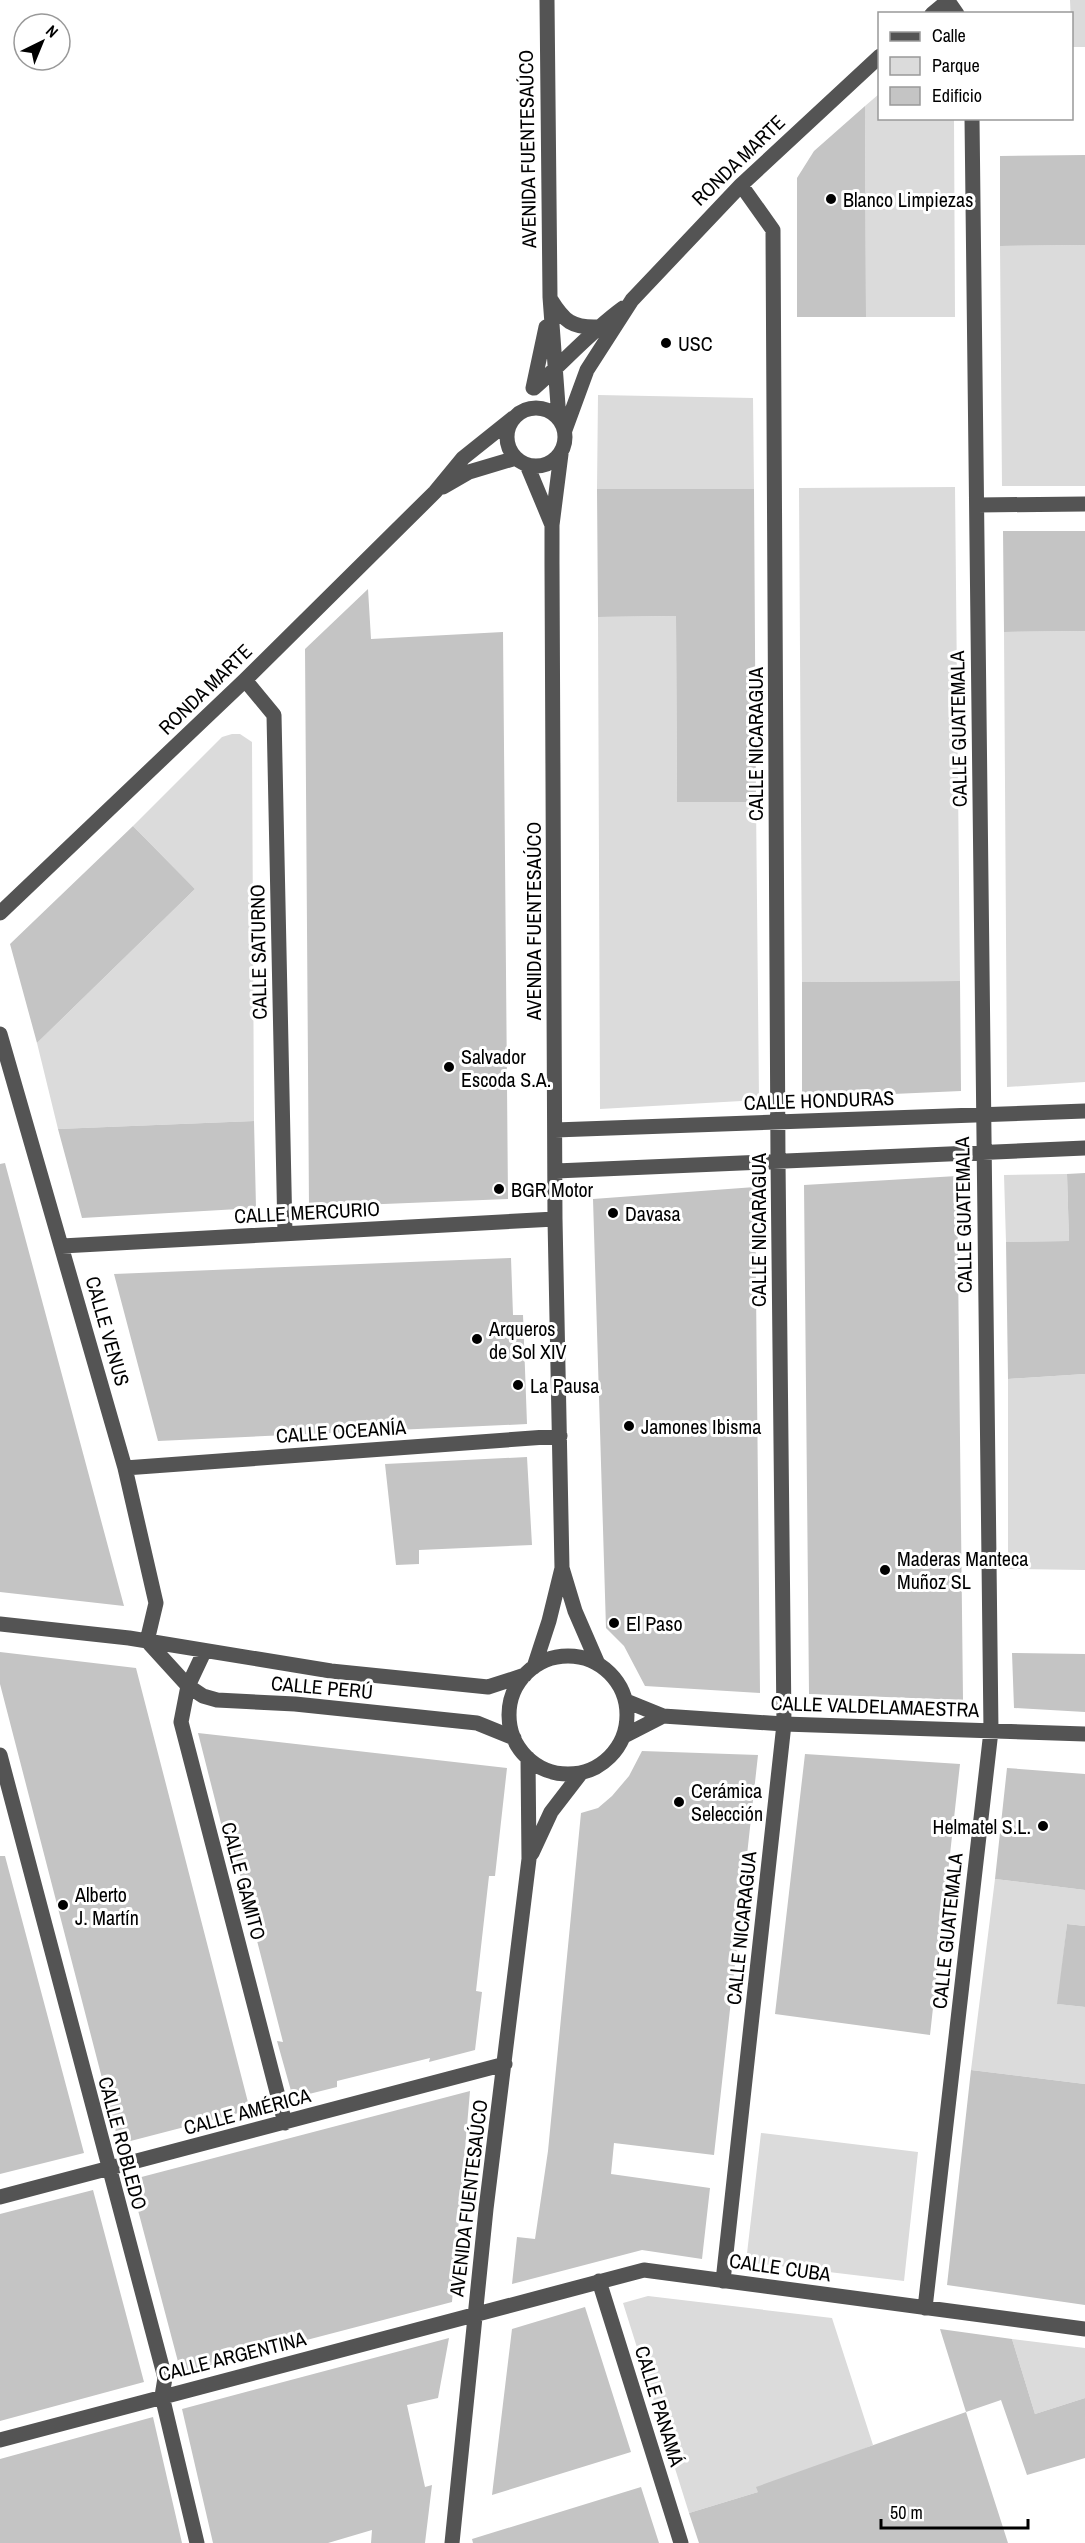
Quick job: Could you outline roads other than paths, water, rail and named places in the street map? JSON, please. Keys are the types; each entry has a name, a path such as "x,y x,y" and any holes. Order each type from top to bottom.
{"street":[{"name":"AVENIDA FUENTESAÚCO","path":"547,0 550,297 562,424"},
{"path":"936,12 951,5"},
{"name":"RONDA MARTE","path":"534,388 598,327 632,300 741,185 878,57"},
{"name":"CALLE GUATEMALA","path":"925,2308 991,1731 972,120"},
{"name":"CALLE NICARAGUA","path":"723,2281 784,1724 778,1161 773,230 741,185"},
{"name":"AVENIDA FUENTESAÚCO","path":"525,409 534,388 550,297"},
{"path":"550,297 562,317 581,327 598,327"},
{"name":"RONDA MARTE","path":"562,424 588,370 632,300"},
{"path":"544,408 562,424 564,446 561,454 546,464 521,462 507,443 508,426 513,418 525,409 544,408"},
{"name":"RONDA MARTE","path":"0,913 245,680 435,492 463,458 513,418"},
{"name":"AVENIDA FUENTESAÚCO","path":"529,1671 549,1621 562,1568 555,1219 552,525 561,454"},
{"name":"AVENIDA FUENTESAÚCO","path":"521,462 552,525"},
{"name":"RONDA MARTE","path":"435,492 469,472 521,462"},
{"path":"977,505 1085,504"},
{"name":"CALLE SATURNO","path":"245,680 274,716 285,1234"},
{"name":"CALLE VENUS","path":"0,1034 125,1468 156,1603 147,1641"},
{"name":"CALLE HONDURAS","path":"555,1130 1085,1111"},
{"path":"556,1171 1085,1148"},
{"name":"CALLE MERCURIO","path":"62,1246 555,1219"},
{"name":"CALLE OCEANÍA","path":"125,1468 560,1436"},
{"name":"AVENIDA FUENTESAÚCO","path":"562,1568 575,1611 597,1664"},
{"name":"CALLE PERÚ","path":"0,1624 147,1641 331,1671 488,1687 529,1671"},
{"name":"CALLE PERÚ","path":"147,1641 188,1686 203,1696 217,1700 295,1704 477,1723 514,1738"},
{"name":"CALLE GAMITO","path":"204,1652 188,1686 181,1722 285,2123"},
{"path":"565,1656 582,1658 597,1664 615,1679 626,1701 627,1718 624,1736 607,1760 581,1773 553,1771 528,1758 514,1738 509,1716 513,1694 529,1671 549,1659 565,1656"},
{"name":"CALLE VALDELAMAESTRA","path":"626,1701 663,1716 784,1724 1085,1734"},
{"path":"624,1736 663,1716"},
{"name":"CALLE ROBLEDO","path":"0,1755 108,2170 165,2378 162,2396 197,2543"},
{"name":"AVENIDA FUENTESAÚCO","path":"452,2543 475,2316 530,1859 528,1758"},
{"name":"AVENIDA FUENTESAÚCO","path":"530,1859 551,1812 581,1773"},
{"name":"CALLE AMÉRICA","path":"0,2197 505,2064"},
{"name":"CALLE CUBA","path":"475,2316 644,2270 1085,2329"},
{"name":"CALLE PANAMÁ","path":"599,2281 681,2543"},
{"name":"CALLE ARGENTINA","path":"0,2440 475,2316"}],"place":[{"name":"Blanco Limpiezas","path":"831,199"},
{"name":"USC","path":"666,343"},
{"name":"Salvador Escoda S.A.","path":"449,1067"},
{"name":"BGR Motor","path":"499,1189"},
{"name":"Davasa","path":"613,1213"},
{"name":"Arqueros de Sol XIV","path":"477,1339"},
{"name":"La Pausa","path":"518,1385"},
{"name":"Jamones Ibisma","path":"629,1426"},
{"name":"Maderas Manteca Muñoz SL","path":"885,1570"},
{"name":"El Paso","path":"614,1623"},
{"name":"Cerámica Selección","path":"679,1802"},
{"name":"Helmatel S.L.","path":"1043,1826"},
{"name":"Alberto J. Martín","path":"63,1905"}]}
